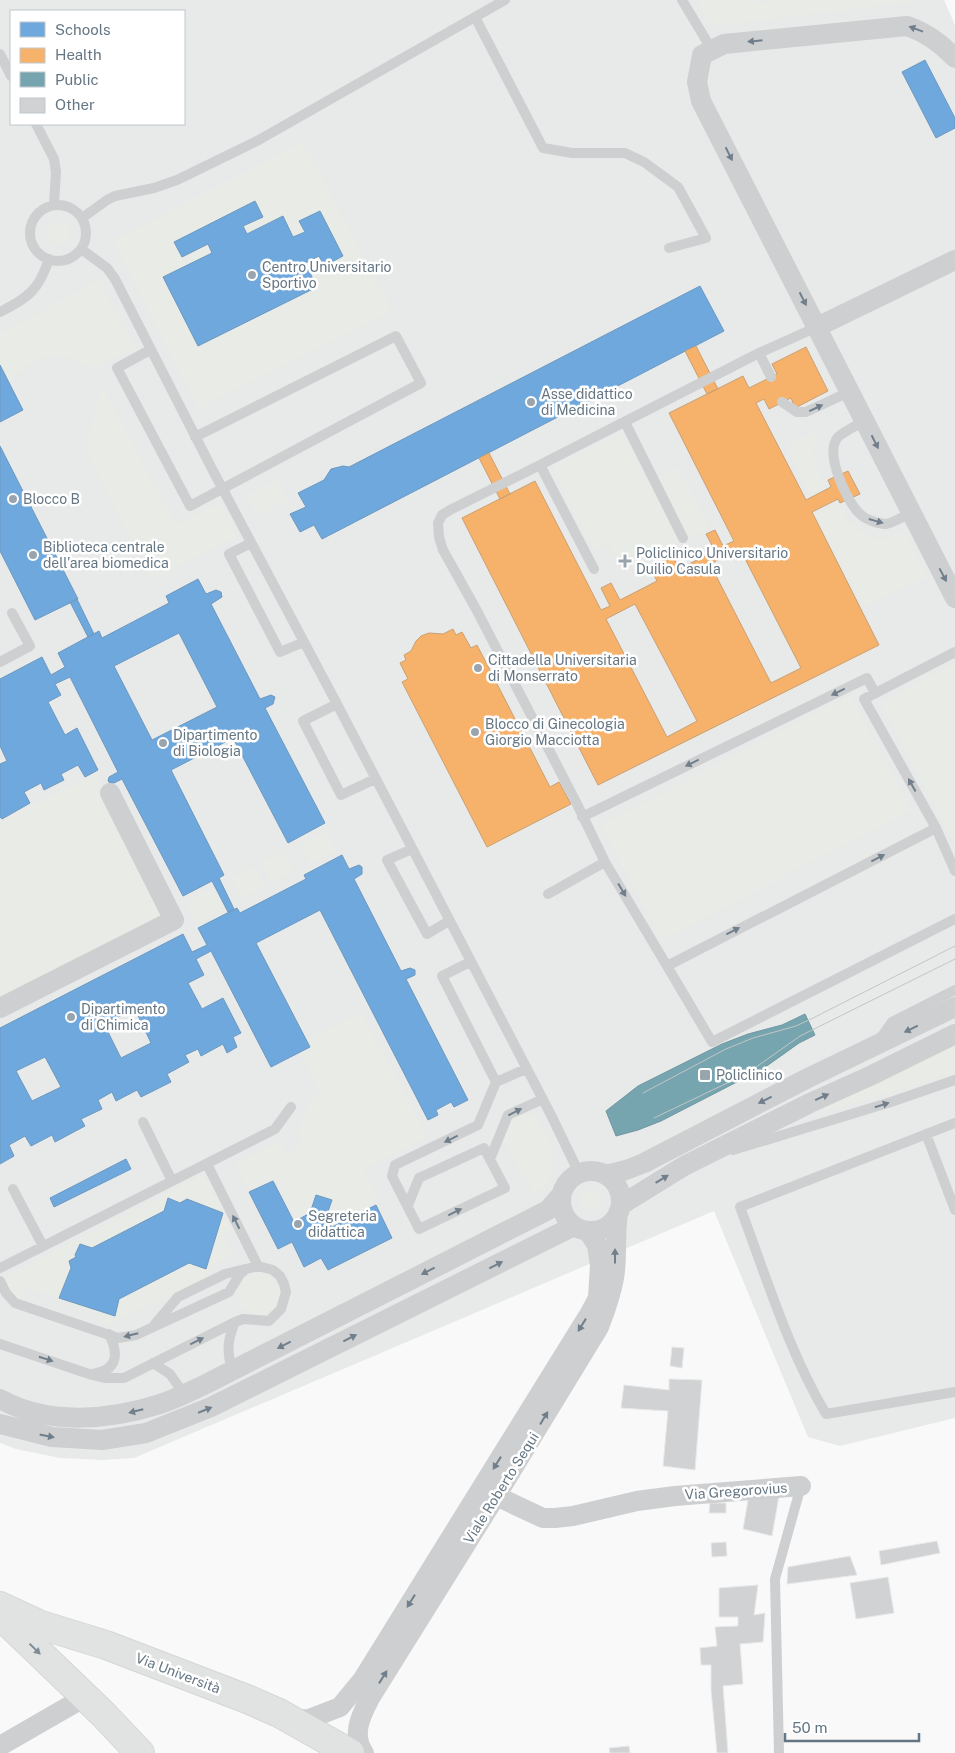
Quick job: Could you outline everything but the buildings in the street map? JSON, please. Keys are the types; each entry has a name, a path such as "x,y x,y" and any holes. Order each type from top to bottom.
{"main road":[{"name":"Via Università","path":"0,1606 41,1625 106,1646 242,1697 291,1720 350,1753"},
{"path":"0,1615 140,1753"}],"street":[{"path":"955,58 941,44 925,33 907,26 724,44 702,55 697,82 702,101 955,598"},
{"path":"817,326 955,260"},
{"path":"0,1008 174,920 110,793"},
{"path":"606,1175 644,1163 806,1078 955,1007"},
{"path":"620,1209 618,1188 606,1175 597,1171 579,1173 564,1186 561,1204 563,1213 568,1220 581,1228 597,1230 606,1227 613,1221 620,1209 684,1166 955,1034"},
{"path":"0,1400 37,1413 68,1417 101,1417 162,1404 232,1371 548,1210 561,1196"},
{"name":"Viale Roberto Sequi","path":"364,1753 361,1749 358,1730 361,1716 370,1698 599,1327 607,1306 615,1270 616,1228 620,1209"},
{"path":"0,1424 52,1437 102,1440 146,1432 211,1408 581,1228"},
{"name":"Viale Roberto Sequi","path":"291,1720 309,1719 340,1707 363,1679 590,1313 598,1298 600,1266 597,1245 581,1228"},
{"name":"Via Gregorovius","path":"496,1496 543,1518 555,1518 656,1498 801,1486"},
{"path":"0,1746 85,1697"}],"lane":[{"path":"82,218 115,196 154,188 177,180 257,141 504,0"},
{"path":"682,0 712,50"},
{"path":"476,17 543,148 572,153 625,154 644,162 678,187 706,238 669,248"},
{"path":"0,54 10,74"},
{"path":"37,125 54,159 56,172 54,205"},
{"path":"54,205 64,206 72,209 82,218 86,231 85,240 75,255 58,261 48,259 34,248 30,230 38,214 46,208 54,205"},
{"path":"81,248 111,271 222,489 337,704 543,1099 579,1173"},
{"path":"0,312 31,293 46,269 48,259"},
{"path":"817,326 759,353 442,515 438,523 439,537 443,550 606,862 712,1042 955,919"},
{"path":"150,350 117,368 190,506 421,383 396,336 195,437"},
{"path":"759,353 770,377"},
{"path":"782,402 797,412 806,412 850,392"},
{"path":"864,421 837,438 834,445 835,470 851,503 859,514 873,522 887,524 911,513"},
{"path":"624,422 683,538"},
{"path":"540,464 594,568"},
{"path":"251,542 229,554 280,652 304,642"},
{"path":"0,662 30,646 12,613"},
{"path":"955,652 864,699 936,828 955,871"},
{"path":"582,817 867,678 875,693"},
{"path":"337,704 303,721 341,795 375,779"},
{"path":"666,966 936,828"},
{"path":"412,849 387,860 427,934 449,921"},
{"path":"548,894 606,862"},
{"path":"470,962 442,976 496,1082"},
{"path":"874,1047 892,1022 955,990"},
{"path":"408,1205 419,1178 484,1148 505,1188 419,1229 392,1176 395,1165 478,1125 496,1082 526,1069"},
{"path":"684,1166 891,1102 955,1080"},
{"path":"490,1159 508,1115 543,1099"},
{"path":"0,1268 275,1129 290,1107"},
{"path":"143,1122 172,1181"},
{"path":"955,1122 740,1207 792,1346 814,1394 826,1414 955,1392"},
{"path":"926,1134 955,1210"},
{"path":"207,1164 258,1266"},
{"path":"12,1189 43,1246"},
{"path":"0,1344 105,1378 124,1378 235,1322 243,1319 269,1321 281,1309 286,1292 284,1284 280,1276 273,1270 258,1266 225,1274 178,1297 153,1327"},
{"path":"0,1281 6,1293 15,1303 118,1338 128,1337 153,1327 229,1292 246,1268"},
{"path":"232,1371 228,1346 235,1322"},
{"path":"92,1374 103,1373 114,1363 114,1344 109,1334"},
{"path":"153,1363 170,1374 184,1394"},
{"name":"Via Gregorovius","path":"779,1753 775,1578 801,1486"}],"shaded area":[{"name":"Cittadella Universitaria di Monserrato","path":"0,0 944,0 955,25 955,1418 840,1446 808,1437 714,1211 134,1458 103,1460 60,1458 16,1449 0,1443"},
{"path":"697,0 755,0 758,5 768,0 917,0 717,26 708,22"},
{"name":"Centro Universitario Sportivo","path":"303,142 392,310 199,409 113,240"},
{"path":"59,222 67,225 70,233 67,241 59,244 51,241 48,233 51,225"},
{"path":"99,280 135,348 95,369 64,356 38,359 16,374 11,384 0,363 0,334"},
{"path":"102,386 176,525 220,503 237,537 150,580 85,449"},
{"path":"821,428 814,444 814,451 817,464 827,487 810,495 786,445"},
{"path":"621,432 647,483 677,467 710,528 621,571 608,543 593,550 552,466"},
{"path":"277,480 288,500 257,516 246,496"},
{"path":"837,502 848,521 874,538 888,538 902,532 908,538 928,577 864,606 814,513"},
{"path":"955,663 955,846 881,702"},
{"path":"850,695 911,810 662,940 601,825"},
{"path":"96,774 165,914 0,996 0,822"},
{"path":"325,830 336,851 311,863 301,843"},
{"path":"283,851 293,871 272,882 262,862"},
{"path":"254,867 264,886 243,898 232,878"},
{"path":"213,887 224,910 197,924 186,901"},
{"path":"362,1013 428,1138 363,1169 379,1202 332,1225 328,1216 333,1199 315,1194 308,1212 294,1219 274,1178 248,1191 234,1164 279,1141 287,1156 302,1148 300,1125 302,1117 309,1104 321,1094 301,1053 311,1048 306,1038"},
{"path":"955,1038 955,1073 846,1106 824,1109 825,1096"},
{"path":"530,1114 545,1132 553,1155 553,1167 550,1178 544,1187 533,1194 503,1138 511,1120 518,1116"},
{"path":"204,1174 232,1230 223,1235 232,1256 210,1266 207,1277 104,1328 96,1312 22,1286 30,1302 25,1301 9,1289 5,1276"},
{"path":"591,1189 599,1192 602,1200 599,1208 591,1211 583,1208 580,1200 583,1192"},
{"path":"259,1273 274,1279 280,1294 274,1309 259,1315 244,1309 238,1294 244,1279"}],"tram line":[{"path":"643,1093 726,1049 753,1038 796,1026 813,1018 955,946"},
{"path":"654,1118 742,1076 800,1036 955,959"}],"place":[{"name":"Centro Universitario Sportivo","path":"252,275"},
{"name":"Asse didattico di Medicina","path":"531,402"},
{"name":"Blocco B","path":"13,499"},
{"name":"Biblioteca centrale dell'area biomedica","path":"33,555"},
{"name":"Policlinico Universitario Duilio Casula","path":"625,561"},
{"name":"Cittadella Universitaria di Monserrato","path":"478,668"},
{"name":"Blocco di Ginecologia Giorgio Macciotta","path":"475,732"},
{"name":"Dipartimento di Biologia","path":"163,743"},
{"name":"Dipartimento di Chimica","path":"71,1017"},
{"name":"Policlinico","path":"705,1075"},
{"name":"Segreteria didattica","path":"298,1224"}]}
